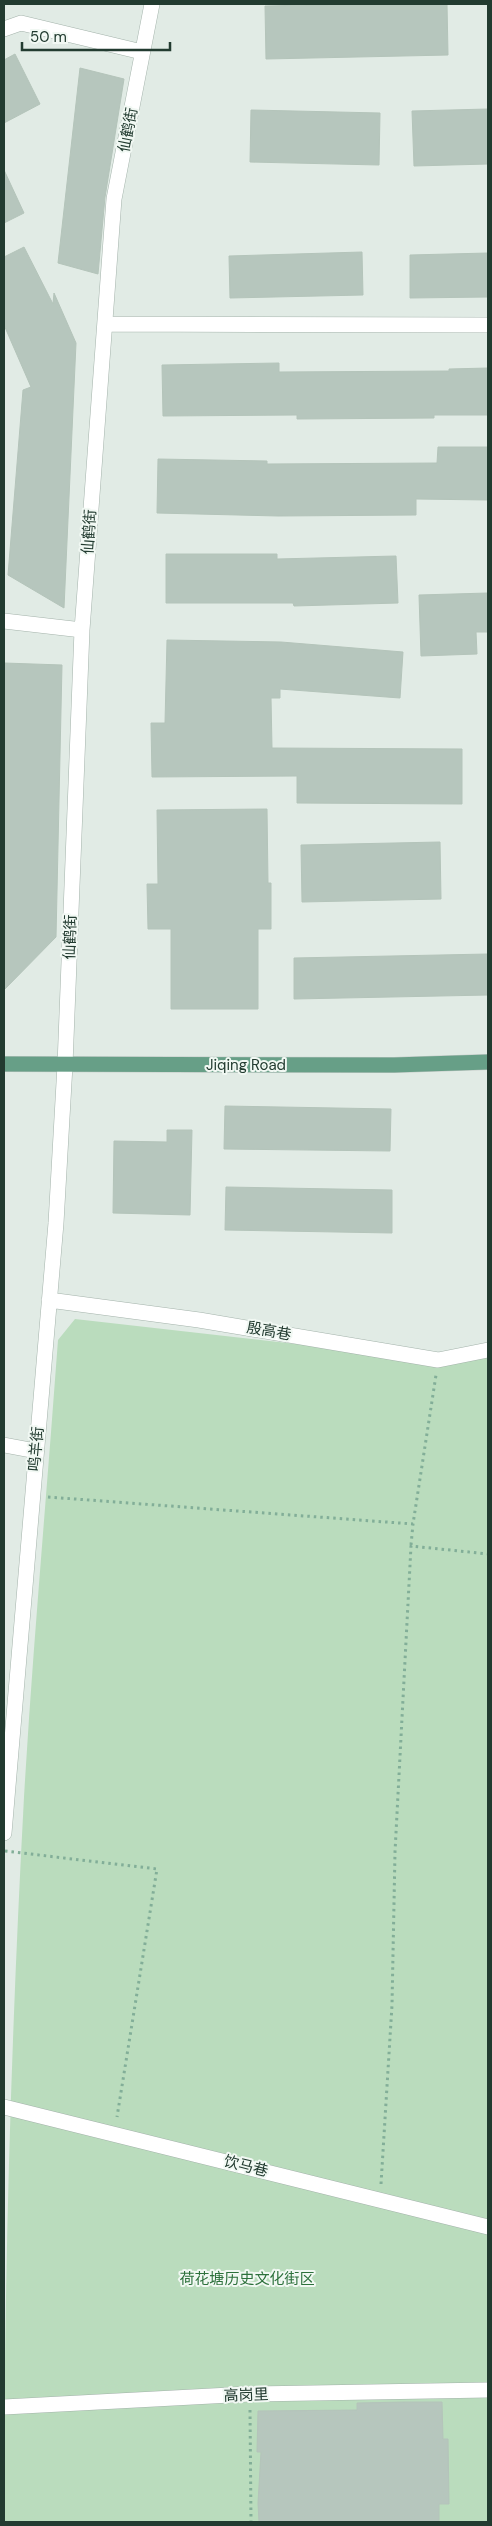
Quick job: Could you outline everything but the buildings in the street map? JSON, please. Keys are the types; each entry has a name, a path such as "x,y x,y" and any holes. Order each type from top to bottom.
{"main road":[{"name":"Jiqing Road","path":"4,1064 394,1065 488,1062"}],"street":[{"name":"仙鹤街","path":"65,1065 82,630 114,199 152,4"},
{"path":"4,29 21,23 142,52"},
{"path":"105,324 488,325"},
{"path":"4,621 82,630"},
{"name":"鸣羊街","path":"4,1833 56,1223 65,1065"},
{"name":"殷高巷","path":"49,1300 199,1320 438,1360 488,1350"},
{"path":"4,1445 36,1451"},
{"name":"饮马巷","path":"4,2107 488,2227"},
{"name":"高岗里","path":"4,2407 250,2394 488,2390"}],"path":[{"path":"380,2199 392,2005 395,1852 411,1546 438,1360"},
{"path":"32,1496 413,1524"},
{"path":"411,1546 488,1554"},
{"path":"4,1851 157,1869 114,2133"},
{"path":"250,2394 251,2522"}],"green space":[{"name":"荷花塘历史文化街区","path":"75,1319 438,1360 488,1349 488,2522 4,2522 9,2159 24,1797 58,1340"}]}
